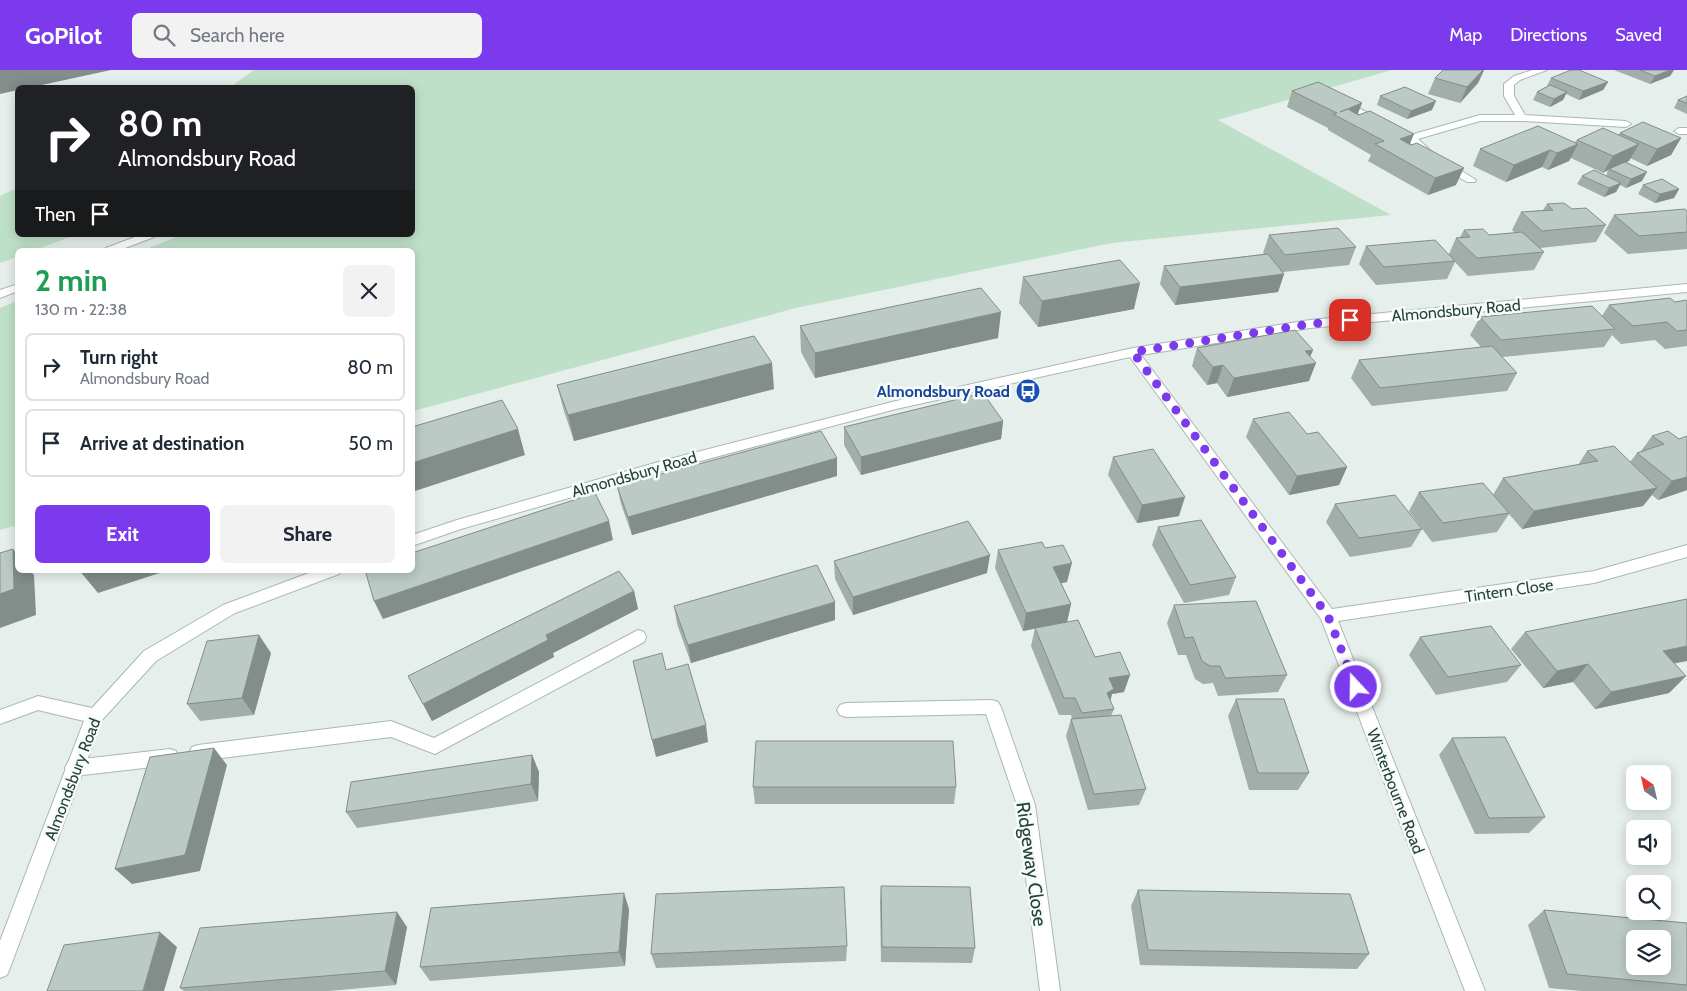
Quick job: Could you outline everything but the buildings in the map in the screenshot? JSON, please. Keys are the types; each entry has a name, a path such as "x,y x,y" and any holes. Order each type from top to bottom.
{"street":[{"path":"1522,118 1509,96 1509,84 1517,78 1542,70"},
{"path":"1344,104 1411,138 1429,155 1471,180"},
{"path":"1411,138 1480,118 1522,118 1626,124"},
{"path":"115,248 145,237"},
{"path":"0,294 15,288"},
{"name":"Almondsbury Road","path":"415,540 457,525 671,463 896,405 1133,352 1310,324 1687,288"},
{"name":"Winterbourne Road","path":"1133,352 1328,616 1475,991"},
{"name":"Tintern Close","path":"1328,616 1594,578 1687,551"},
{"name":"Almondsbury Road","path":"0,968 94,716 150,656 229,609 326,573"},
{"path":"74,768 391,729 435,746 638,638"},
{"path":"0,717 38,703 94,716"},
{"name":"Ridgeway Close","path":"846,710 992,708 1026,805 1050,991"}],"green space":[{"path":"254,70 1392,70 1218,120 1391,215 1112,243 796,308 415,410 415,248 149,248 176,237 415,237 415,85 233,85"},
{"path":"15,189 15,237 70,237 40,248 15,248 15,258 0,263 0,196"},
{"path":"15,302 15,526 0,530 0,308"}],"place":[{"name":"Almondsbury Road","path":"1028,391"}],"route":[{"path":"1350,320 1310,324 1133,352 1328,616 1356,687"}]}
